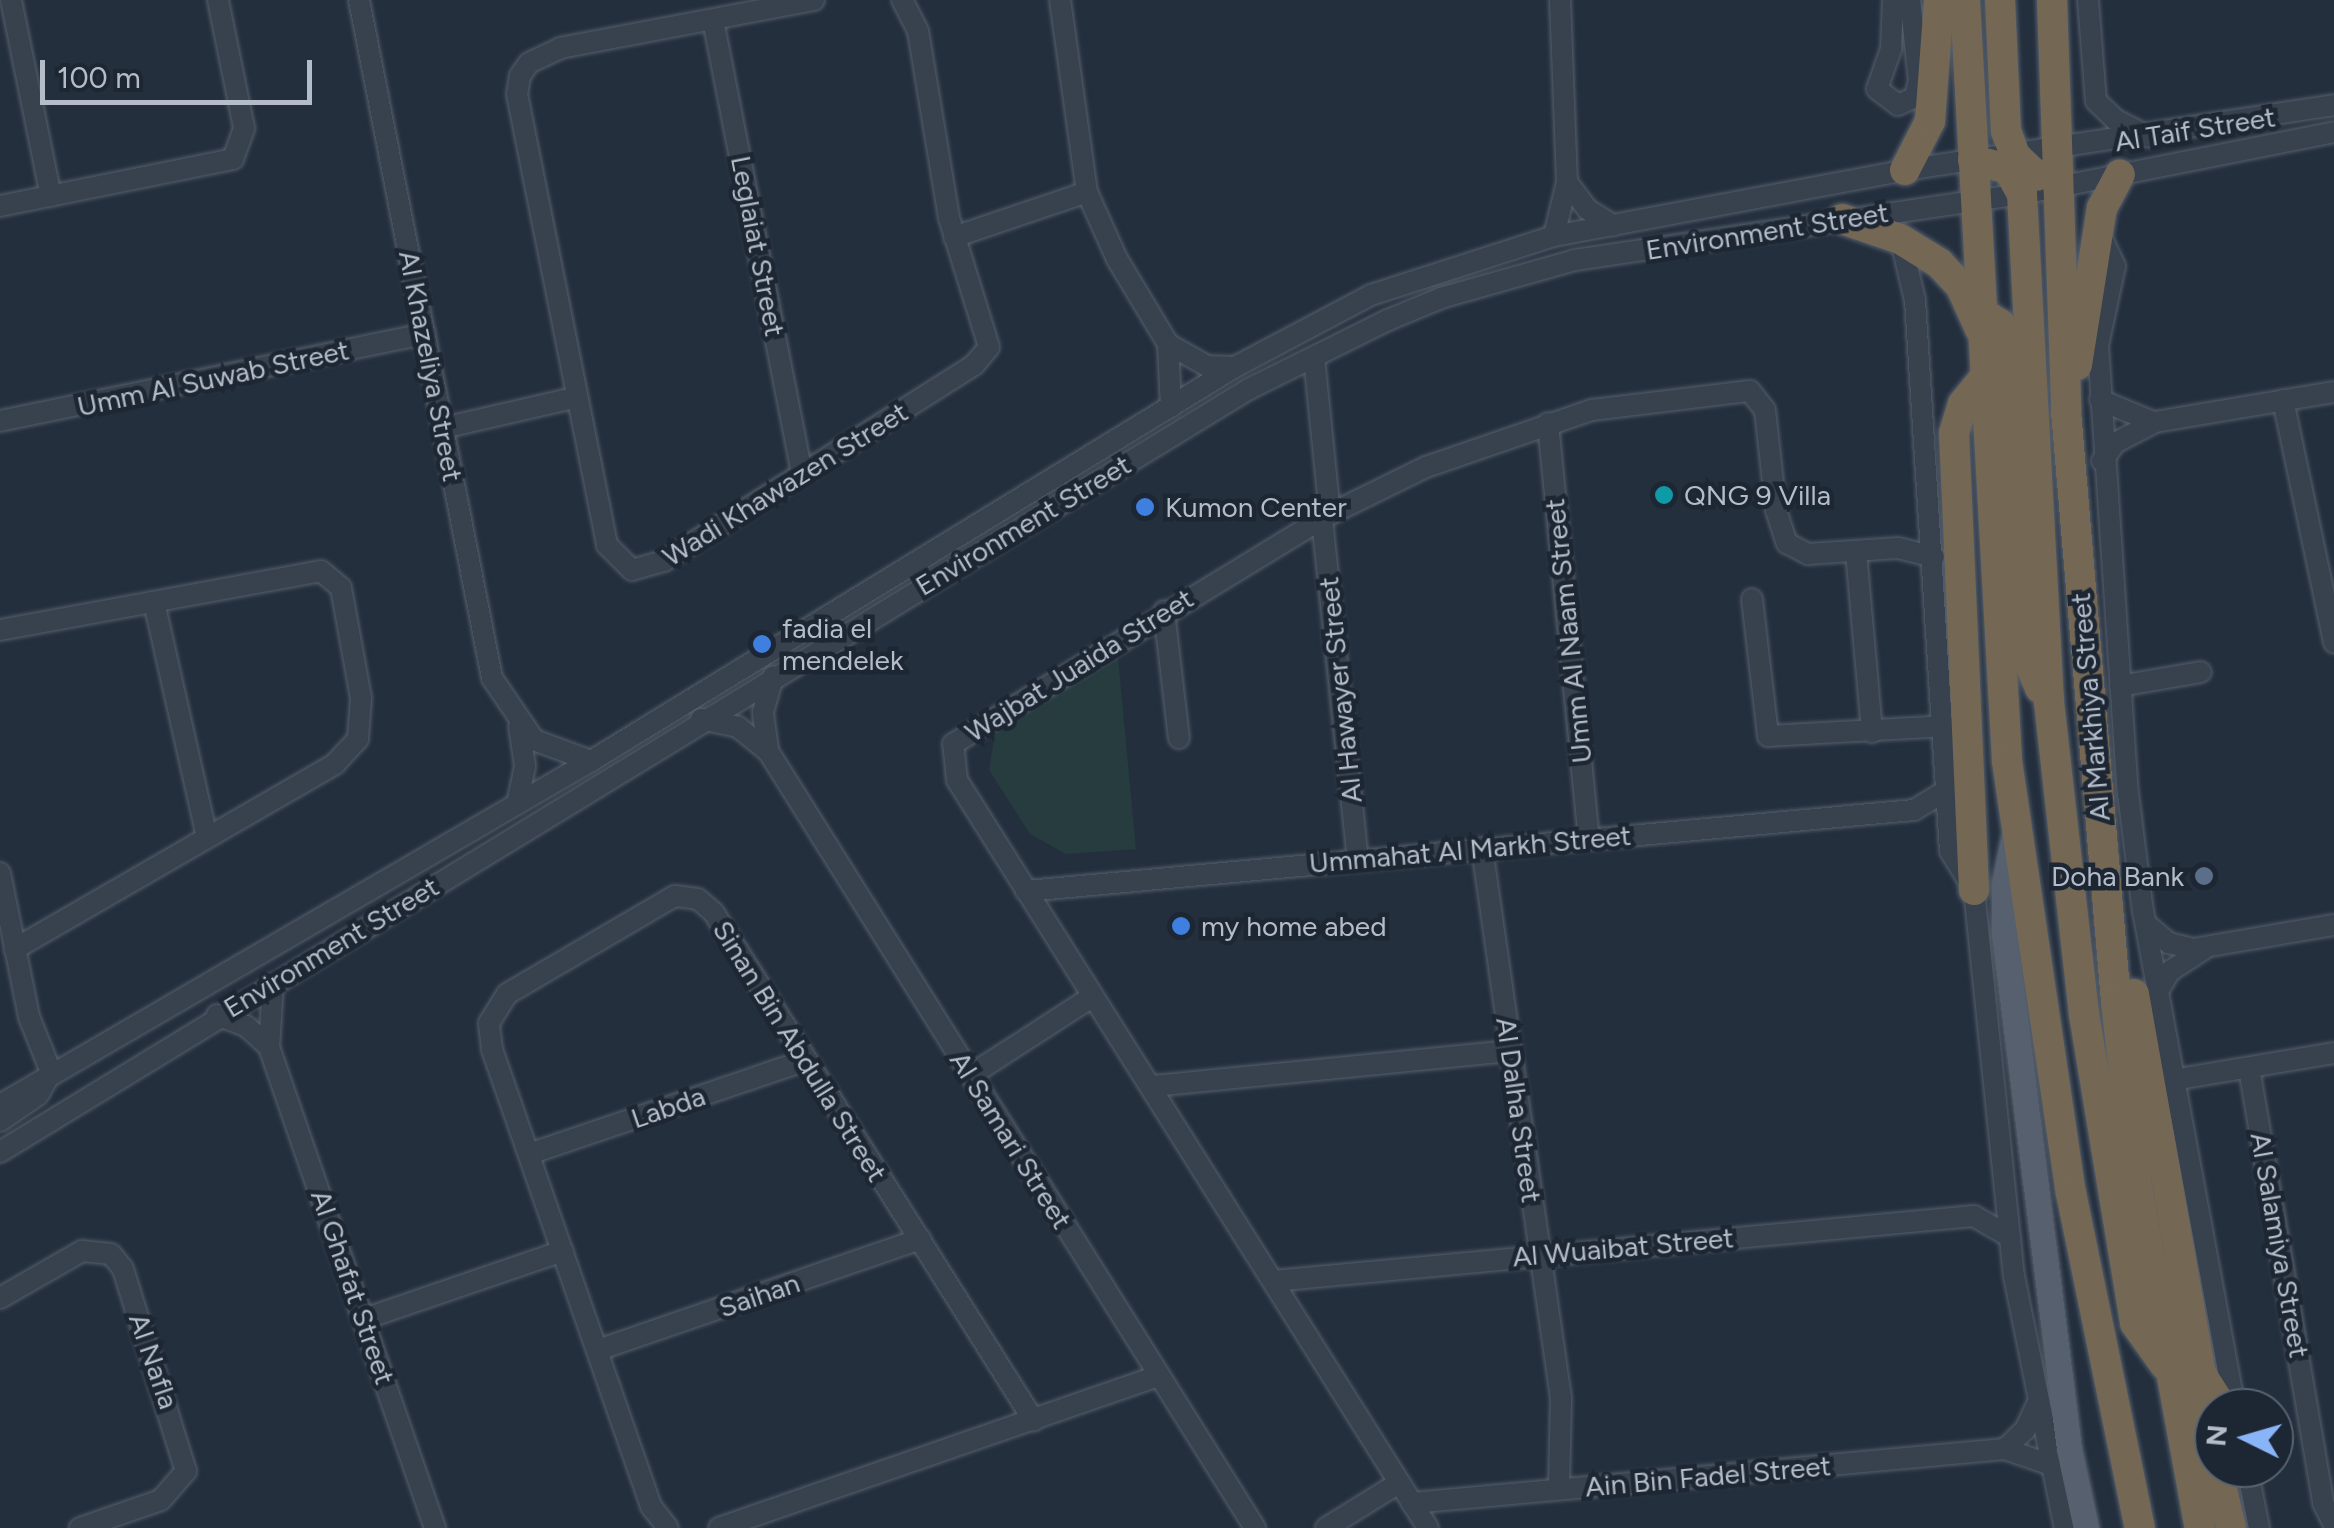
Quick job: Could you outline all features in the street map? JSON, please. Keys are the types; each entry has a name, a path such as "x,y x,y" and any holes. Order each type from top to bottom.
{"highway":[{"path":"1905,170 1930,122 1938,0"},
{"path":"1965,0 1997,666 2016,826 2071,1193 2140,1528"},
{"path":"2000,0 2006,131 2015,155 2056,187"},
{"name":"Al Markhiya Street","path":"2052,0 2066,411 2098,810 2137,1186 2200,1528"},
{"path":"1972,160 2008,168 2022,194 2049,702 2084,1014 2129,1294 2144,1341 2168,1368"},
{"path":"2066,411 2104,197 2120,174"},
{"path":"1842,219 1900,239 1954,276 1980,328"},
{"path":"1980,328 1994,318 2001,328 2025,653 2049,702"},
{"path":"1974,890 1954,432 1963,404 1981,382"},
{"path":"2098,810 2113,847 2203,1388"},
{"path":"2201,1374 2210,1388"},
{"path":"2229,1488 2252,1527"}],"main road":[{"path":"2016,826 2004,884 2004,933 2070,1449 2086,1528"}],"street":[{"path":"12,0 51,196"},
{"path":"0,206 224,163 241,152 244,128 218,0"},
{"name":"Al Khazeliya Street","path":"359,0 492,678 519,726 525,766 517,804"},
{"name":"Wadi Khawazen Street","path":"814,0 543,52 520,76 518,94 574,398 607,545 632,570 664,561 983,358 989,338 954,237 918,31 902,0"},
{"path":"1060,0 1087,192 1117,260 1168,344 1171,406"},
{"path":"1554,236 1567,182 1560,0"},
{"path":"1892,0 1890,48 1877,89 1898,104 1915,97 1919,81 1910,0"},
{"path":"2088,0 2096,102 2116,120 2150,137"},
{"name":"Leglaiat Street","path":"713,20 802,472"},
{"name":"Al Taif Street","path":"2015,155 2150,137 2334,105"},
{"name":"Al Taif Street","path":"2022,194 2334,132"},
{"name":"Environment Street","path":"0,1105 591,762 1171,406 1371,295 1554,236 1905,170 2015,155"},
{"path":"1567,182 1587,209 1613,225"},
{"path":"954,237 1087,192"},
{"name":"Environment Street","path":"0,1152 701,719 1249,389 1314,357 1441,298 1524,272 1842,219 2022,194"},
{"name":"Al Markhiya Street","path":"2098,230 2116,284 2098,331 2102,461 2120,686 2146,924 2231,1388"},
{"path":"1900,239 1914,281 1947,726 1950,831 1955,865 1974,890 2002,1182 2037,1404 2065,1528"},
{"name":"Umm Al Suwab Street","path":"0,421 426,334"},
{"path":"1168,344 1208,366 1236,368"},
{"name":"Al Hawayer Street","path":"1314,357 1358,860"},
{"name":"Wajbat Juaida Street","path":"1428,1528 957,780 953,744 1164,611 1326,517 1426,467 1548,423 1634,403 1750,391 1765,410 1776,510 1787,543 1808,554 1898,548 1934,557"},
{"path":"2102,461 2116,443 2155,422 2334,392"},
{"path":"443,428 574,398"},
{"path":"2100,400 2155,422"},
{"path":"2282,400 2334,643"},
{"name":"Umm Al Naam Street","path":"1548,423 1589,838"},
{"name":"Wajbat Juaida Street","path":"1898,548 1932,526"},
{"path":"1856,552 1872,732"},
{"path":"0,630 321,571 341,588 361,698 358,739 335,764 15,949"},
{"path":"1752,599 1768,736 1947,726"},
{"path":"154,602 208,837"},
{"path":"1164,611 1179,738"},
{"path":"2120,686 2202,672"},
{"name":"Al Samari Street","path":"768,750 762,712 773,676"},
{"name":"Al Samari Street","path":"701,719 738,727 768,750 1255,1528"},
{"name":"Al Khazeliya Street","path":"519,726 552,751 591,762"},
{"name":"Ummahat Al Markh Street","path":"1026,890 1914,810 1949,789"},
{"path":"1914,810 1950,831"},
{"name":"Al Dalha Street","path":"1482,848 1562,1409 1555,1438 1558,1489"},
{"path":"0,873 29,1017 51,1072 38,1094 0,1121"},
{"name":"Sinan Bin Abdulla Street","path":"668,1528 651,1506 492,1048 492,1013 507,994 664,899 688,896 705,904 1034,1421"},
{"path":"2146,924 2169,942 2206,948 2334,924"},
{"path":"2158,991 2170,972 2206,948"},
{"name":"Al Ghafat Street","path":"274,984 269,1047 436,1528"},
{"path":"971,1074 1093,996"},
{"path":"217,1015 246,1026 269,1047"},
{"path":"1153,1086 1510,1052"},
{"path":"2173,1080 2334,1052"},
{"name":"Labda","path":"530,1154 807,1060"},
{"name":"Al Salamiya Street","path":"2248,1068 2312,1421 2323,1503 2334,1525"},
{"path":"2002,1182 1974,1216 2010,1237"},
{"name":"Al Wuaibat Street","path":"1273,1281 1974,1216"},
{"name":"Saihan","path":"598,1350 920,1239"},
{"name":"Al Nafla","path":"0,1298 70,1256 92,1250 118,1261 128,1286 186,1471 161,1500 80,1528"},
{"path":"364,1319 563,1251"},
{"path":"718,1528 1159,1376"},
{"path":"2004,1448 2026,1430 2037,1404"},
{"path":"2312,1421 2334,1417"},
{"name":"Ain Bin Fadel Street","path":"1412,1502 2004,1448 2048,1464"},
{"path":"1326,1528 1399,1483"},
{"path":"2249,1488 2252,1527"},
{"name":"Al Salamiya Street","path":"2318,1528 2323,1503"}],"green space":[{"path":"1118,658 1136,849 1066,854 1030,834 989,770 996,727"}],"place":[{"name":"QNG 9 Villa","path":"1664,495"},
{"name":"Kumon Center","path":"1145,507"},
{"name":"fadia el mendelek","path":"762,644"},
{"name":"Doha Bank","path":"2204,876"},
{"name":"my home abed","path":"1181,926"}]}
